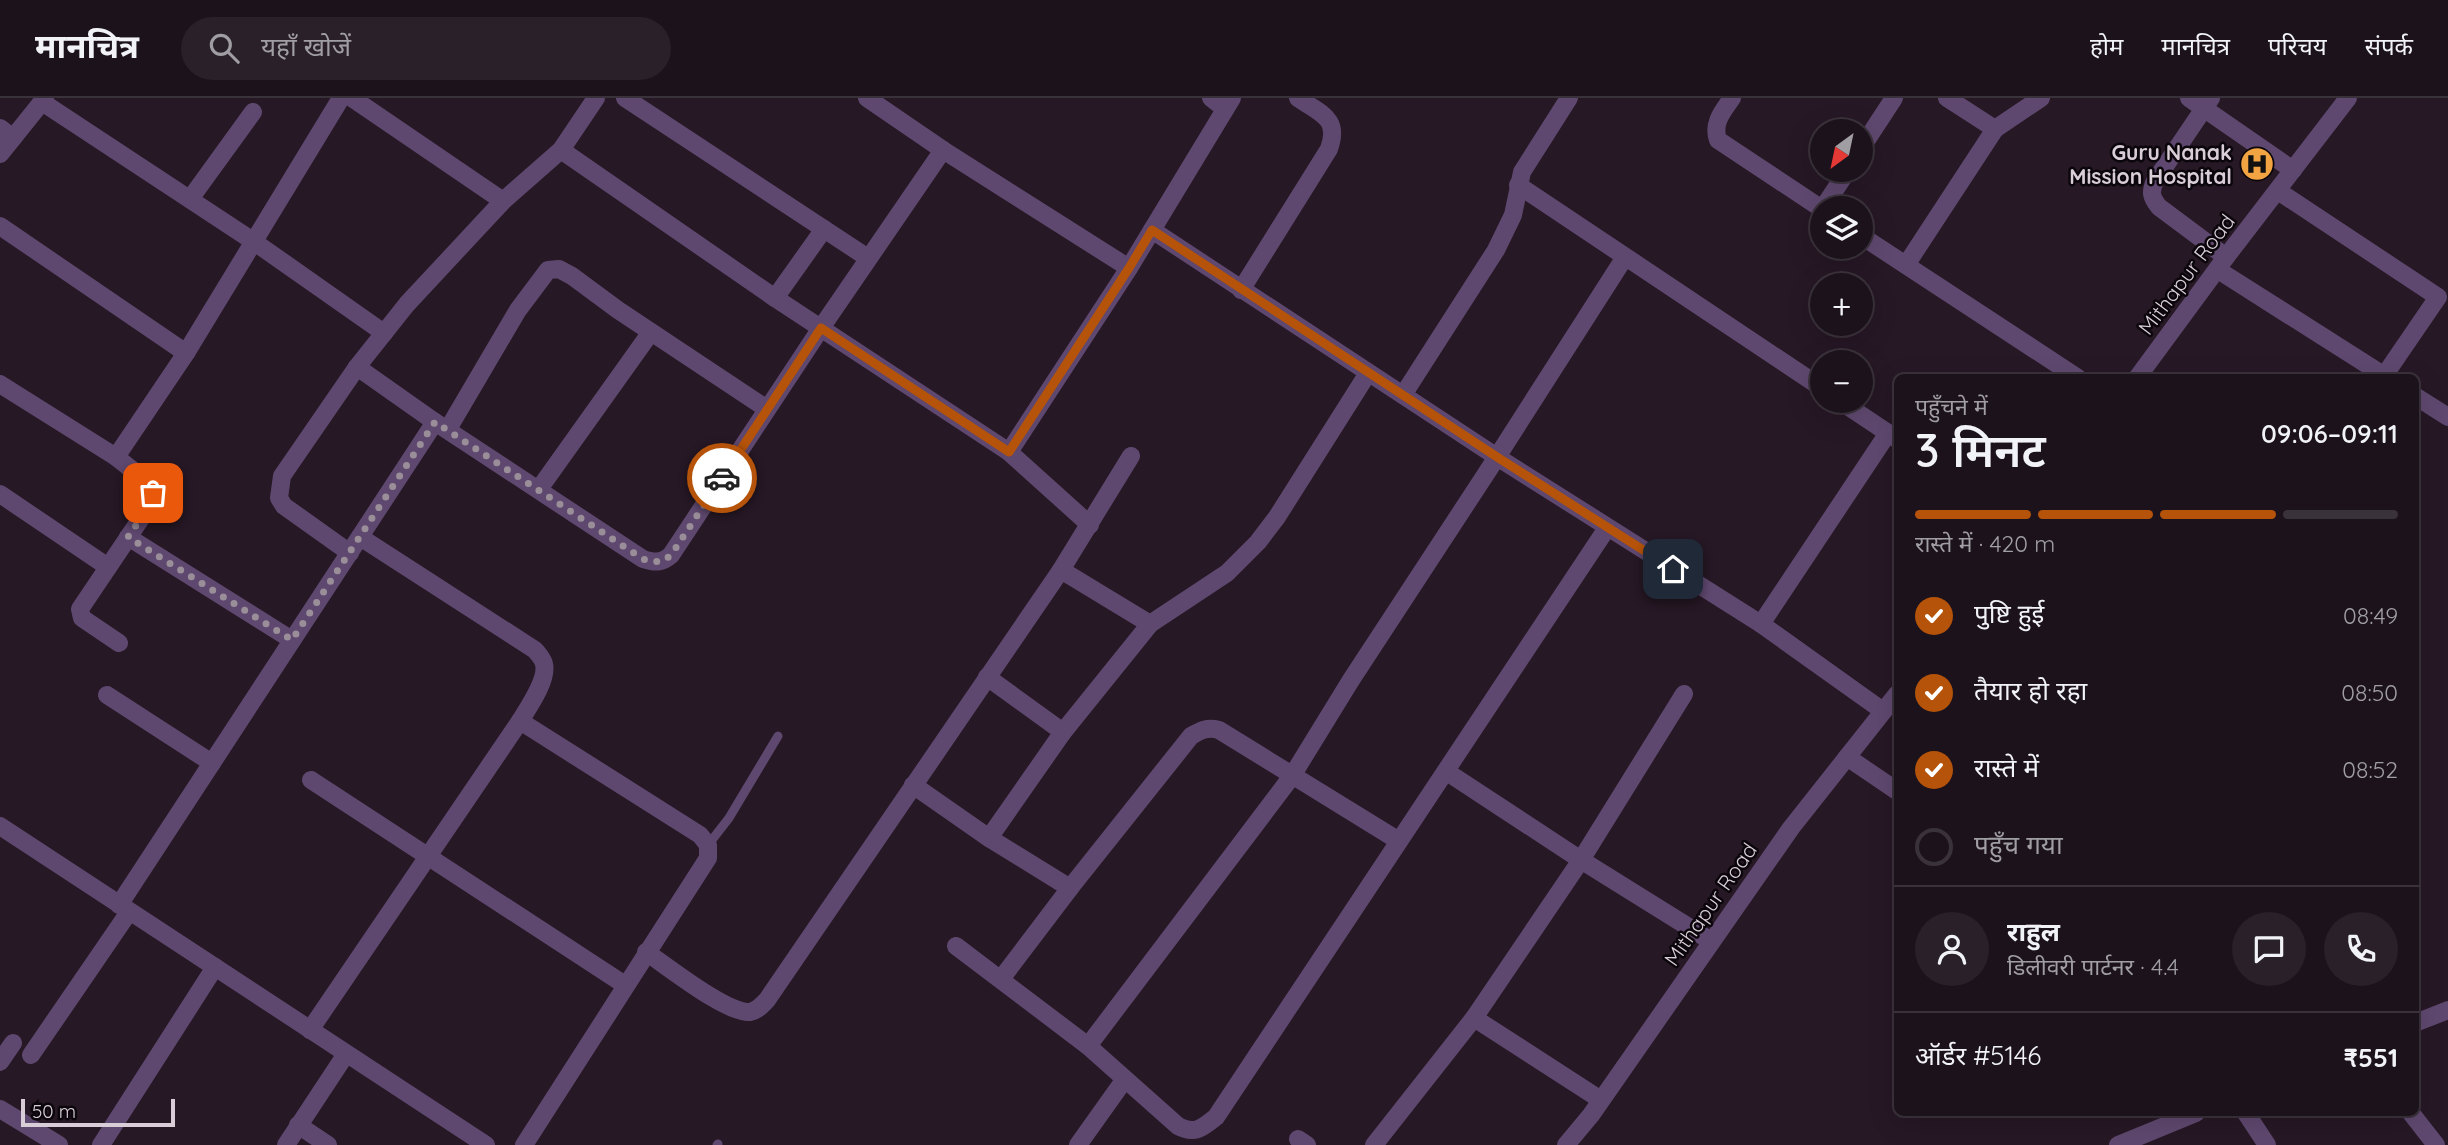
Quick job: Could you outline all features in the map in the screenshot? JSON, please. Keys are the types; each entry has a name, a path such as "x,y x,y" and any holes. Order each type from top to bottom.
{"street":[{"path":"116,457 186,353 341,98"},
{"path":"352,98 503,201"},
{"path":"350,553 284,506 278,491 282,476 357,367 407,304 503,201 561,150 596,98"},
{"path":"625,98 868,258"},
{"path":"867,98 943,150 1129,268"},
{"path":"1009,452 1129,268 1229,104 1210,98"},
{"path":"1241,290 1329,149 1334,136 1328,119 1298,98"},
{"path":"1403,394 1496,250 1508,227 1518,185 1532,153 1569,98"},
{"path":"1732,98 1718,118 1715,131 1718,140 1810,201"},
{"path":"1873,130 1894,98"},
{"path":"1947,98 1995,129"},
{"path":"1906,265 1995,129 2041,98"},
{"name":"Mithapur Road","path":"2140,374 2348,98"},
{"path":"0,154 6,133 44,100 384,333"},
{"path":"2293,170 2201,101 2155,181 2151,198 2222,263 2382,374"},
{"path":"190,199 253,112"},
{"path":"561,150 775,298 1009,452 1090,526"},
{"path":"357,367 643,559 665,561 943,150"},
{"path":"1518,185 1810,380"},
{"path":"2278,191 2443,292 2388,374"},
{"path":"0,226 186,353"},
{"path":"775,298 824,229"},
{"path":"1152,230 1497,457 1761,624 1883,711"},
{"path":"1873,243 2072,374"},
{"path":"1088,1046 1292,776 1351,680 1625,257"},
{"path":"31,1055 212,763 292,640 360,537 442,426 518,310 548,270 559,269 572,275 767,410"},
{"path":"539,489 651,332"},
{"path":"989,838 1063,732 1150,624 1227,573 1258,542 1278,517 1368,373"},
{"path":"0,384 116,457 140,476 153,493 150,505 80,609 82,618 119,643"},
{"path":"2419,399 2448,417"},
{"path":"1761,624 1893,436 1858,413"},
{"path":"646,953 713,998 735,1009 749,1012 767,1000 1061,570 1131,456"},
{"path":"0,494 108,567"},
{"path":"956,946 1088,1046 1178,1126 1188,1131 1197,1131 1205,1126 1216,1116 1607,528"},
{"path":"128,537 292,640"},
{"path":"310,1030 520,721 537,693 545,672 544,662 535,650 360,537"},
{"path":"1061,570 1150,624"},
{"path":"988,677 1063,732"},
{"path":"1374,1145 1474,1018 1581,860 1684,694"},
{"path":"107,695 212,763"},
{"name":"Mithapur Road","path":"1566,1145 1601,1100 1791,828 1894,698"},
{"path":"520,721 701,835 708,845 708,858 524,1145"},
{"path":"1001,979 1191,736 1199,731 1209,728 1219,730 1399,841"},
{"path":"1847,757 1894,789"},
{"path":"1447,772 1711,941"},
{"path":"311,780 625,985"},
{"path":"913,785 989,838 1070,888"},
{"path":"0,826 486,1145"},
{"path":"101,1145 215,967"},
{"path":"2419,1021 2448,1010"},
{"path":"1474,1018 1601,1100"},
{"path":"0,1062 13,1043"},
{"path":"286,1145 346,1054"},
{"path":"1078,1145 1125,1079"},
{"path":"0,1109 59,1145"},
{"path":"2118,1145 2189,1116"},
{"path":"2248,1116 2267,1145"},
{"path":"2413,1116 2436,1145"},
{"path":"299,1125 328,1145"}],"lane":[{"path":"708,845 729,818 778,736"}],"way so far":[{"path":"153,493 150,505 128,537 292,640 435,422 643,559 654,562 665,561 671,555 722,478"}],"place":[{"name":"Guru Nanak Mission Hospital","path":"2257,164"}],"route":[{"path":"722,478 821,328 1009,452 1152,230 1497,457 1673,569"}]}
